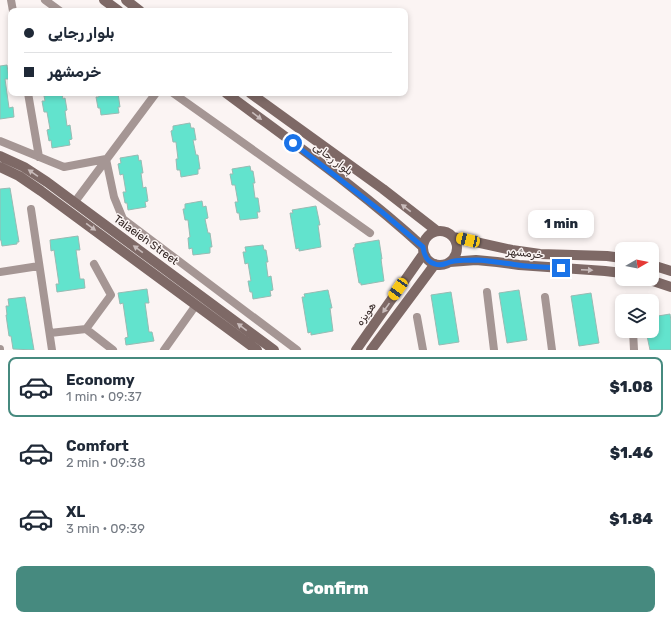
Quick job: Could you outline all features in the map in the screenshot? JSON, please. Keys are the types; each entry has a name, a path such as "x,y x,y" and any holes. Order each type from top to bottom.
{"main road":[{"path":"104,0 114,8"},
{"path":"126,0 136,8"},
{"name":"بلوار رجایی","path":"230,96 394,221 424,250"},
{"name":"بلوار رجایی","path":"254,96 437,231"},
{"name":"Talaeieh Street","path":"0,156 24,167 71,207 199,301 274,350"},
{"name":"Talaeieh Street","path":"0,167 19,176 71,207"},
{"path":"437,231 448,233 456,242 457,247 454,258 446,264 435,264 426,258 424,242 427,237 437,231"},
{"name":"خرمشهر","path":"453,237 512,250 540,254 615,257"},
{"name":"هویزه","path":"356,350 424,250"},
{"name":"خرمشهر","path":"450,262 476,260 519,265 615,272"},
{"path":"371,350 435,264"},
{"path":"659,267 671,271"},
{"path":"659,283 671,287"},
{"name":"Talaeieh Street","path":"199,301 257,350"}],"street":[{"path":"45,0 56,8"},
{"path":"29,96 39,157"},
{"path":"71,207 154,96"},
{"path":"177,96 370,234"},
{"path":"0,141 64,167 106,160"},
{"path":"106,160 114,197 124,219 297,350"},
{"path":"31,209 52,350"},
{"path":"86,329 111,295 94,264"},
{"path":"0,272 39,266"},
{"path":"487,292 494,350"},
{"path":"545,297 552,350"},
{"path":"164,350 199,301"},
{"path":"417,317 422,350"},
{"path":"50,333 86,329 113,350"},
{"path":"633,338 634,350"}],"building":[{"path":"7,65 8,79 5,79 9,108 13,107 14,117 0,119 0,66"},
{"path":"44,96 62,96 63,99 65,98 67,126 70,125 72,139 69,140 70,145 52,148 47,130 50,129 47,112 44,112 42,101 45,101"},
{"path":"118,96 120,107 118,107 119,113 101,115 96,97"},
{"path":"190,123 191,128 194,128 196,140 193,140 196,155 198,155 200,169 198,169 198,174 181,177 180,170 177,170 176,159 178,159 176,142 173,142 171,131 173,130 173,126"},
{"path":"138,155 139,161 141,160 143,173 141,173 143,188 146,187 148,201 145,202 146,207 128,210 123,192 126,192 123,174 120,175 118,164 121,163 120,158"},
{"path":"250,166 251,171 253,171 255,183 253,183 255,198 258,198 260,212 257,212 258,218 240,220 235,202 238,202 235,185 232,185 230,174 233,174 232,169"},
{"path":"10,188 19,242 17,242 17,244 2,246 0,240 0,189"},
{"path":"202,201 203,207 206,206 208,218 205,219 208,233 210,233 212,247 210,247 210,253 193,255 192,248 189,249 188,238 190,237 188,220 185,220 183,209 185,209 185,204"},
{"path":"316,206 320,225 318,225 321,247 299,251 299,248 296,249 290,213 293,213 292,210"},
{"path":"78,236 80,250 76,250 80,279 84,279 85,288 57,292 56,284 59,284 54,250 51,251 50,240"},
{"path":"379,240 384,281 361,285 361,283 359,283 353,248 355,247 355,244"},
{"path":"263,245 264,250 266,250 268,262 266,262 268,277 271,276 273,290 270,291 271,296 253,299 248,281 251,281 248,263 245,264 243,252 246,252 245,247"},
{"path":"147,289 149,303 145,303 149,332 152,332 154,341 126,345 125,338 128,337 123,303 120,304 118,293"},
{"path":"328,290 332,308 330,308 333,331 311,335 311,332 308,333 302,297 305,297 304,294"},
{"path":"519,290 527,340 507,343 499,293"},
{"path":"451,292 459,342 439,345 431,295"},
{"path":"591,293 599,343 579,346 571,296"},
{"path":"25,297 34,350 13,349 11,336 9,336 6,315 6,306 9,306 8,299"},
{"path":"670,314 671,350 650,350 647,338 659,338 659,316"}],"route":[{"path":"293,143 394,221 423,247 426,258 430,262 440,265 450,262 476,260 561,268"}]}
